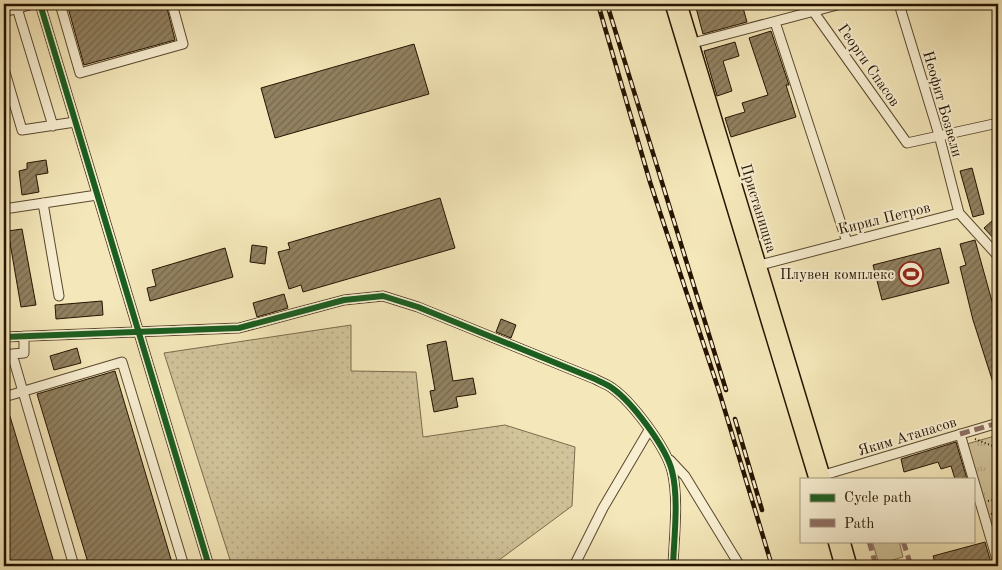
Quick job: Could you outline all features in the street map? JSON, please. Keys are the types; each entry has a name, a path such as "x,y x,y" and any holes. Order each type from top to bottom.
{"main road":[{"name":"Пристанищна","path":"672,4 821,478"},
{"name":"Пристанищна","path":"681,4 760,265 821,478"},
{"path":"834,542 841,566"},
{"path":"844,542 851,566"}],"street":[{"path":"4,12 33,4"},
{"path":"40,4 209,566"},
{"path":"60,4 80,74 183,44 172,4"},
{"path":"693,43 774,22 811,7 841,4"},
{"name":"Неофит Бозвели","path":"899,4 939,135 960,214"},
{"name":"Георги Спасов","path":"811,7 907,142 939,135"},
{"path":"17,8 53,126"},
{"path":"774,22 848,242"},
{"path":"4,69 22,130 75,122"},
{"path":"939,135 998,123"},
{"path":"4,208 97,195"},
{"path":"43,203 59,296"},
{"path":"960,214 998,256"},
{"name":"Кирил Петров","path":"760,265 960,214"},
{"path":"4,337 239,328 335,302 383,296 418,307 611,387 623,398 649,430 667,457 685,476 740,566"},
{"path":"24,336 24,353 12,354 74,566"},
{"path":"4,397 122,362 184,566"},
{"name":"Яким Атанасов","path":"821,478 998,423"},
{"path":"574,566 603,508 649,430"},
{"path":"960,434 973,478"},
{"path":"667,457 674,484 673,566"},
{"path":"974,482 998,563"}],"path":[{"path":"960,434 998,448"}],"green space":[{"path":"351,325 351,371 416,372 423,437 505,425 575,447 572,506 491,566 232,566 164,353"},
{"path":"998,435 998,549 967,444"},
{"path":"872,542 899,542 903,557 879,564"}],"building":[{"path":"67,4 166,4 175,40 84,65"},
{"path":"695,4 742,4 747,22 703,34"},
{"path":"771,31 789,85 786,85 796,117 731,137 725,118 745,112 742,103 768,95 749,38"},
{"path":"735,42 739,56 723,61 732,91 717,96 704,51"},
{"path":"414,44 429,94 275,138 261,88"},
{"path":"46,160 48,173 36,175 39,192 22,195 19,171 27,169 27,163"},
{"path":"972,168 984,214 973,217 960,171"},
{"path":"440,198 455,248 303,292 301,285 289,289 278,252 290,249 288,243"},
{"path":"993,220 998,226 998,243 984,228"},
{"path":"22,229 36,305 21,307 8,231"},
{"path":"975,240 998,323 997,395 973,320 960,267 966,265 960,244"},
{"path":"252,245 267,247 265,264 250,262"},
{"path":"225,248 233,277 150,301 147,288 156,286 152,270"},
{"name":"Плувен комплекс","path":"940,248 949,283 882,300 873,265"},
{"path":"284,294 288,308 257,317 253,303"},
{"path":"102,301 103,315 56,319 55,305"},
{"path":"501,319 516,325 511,338 496,332"},
{"path":"446,341 453,381 473,378 476,394 456,397 458,407 434,412 430,391 435,390 427,345"},
{"path":"77,348 81,363 54,370 50,356"},
{"path":"115,371 173,566 89,566 37,394"},
{"path":"4,403 6,403 55,566 5,566"},
{"path":"956,442 967,478 955,478 951,466 941,469 938,462 904,472 901,459"},
{"path":"985,542 992,566 975,566 974,562 961,566 936,566 933,556"}],"railway":[{"path":"598,4 650,182 719,391 772,566"},
{"path":"607,4 726,390"},
{"path":"735,419 762,510"}],"marked path":[{"path":"960,434 998,423"},
{"path":"869,542 876,566"},
{"path":"903,542 911,566"}],"cycle path":[{"path":"40,4 209,566"},
{"path":"4,337 239,328 344,300 383,296 418,307 595,379 608,385 629,404 656,438 669,461 672,471 676,506 673,566"}],"place":[{"name":"Плувен комплекс","path":"911,274"}]}
